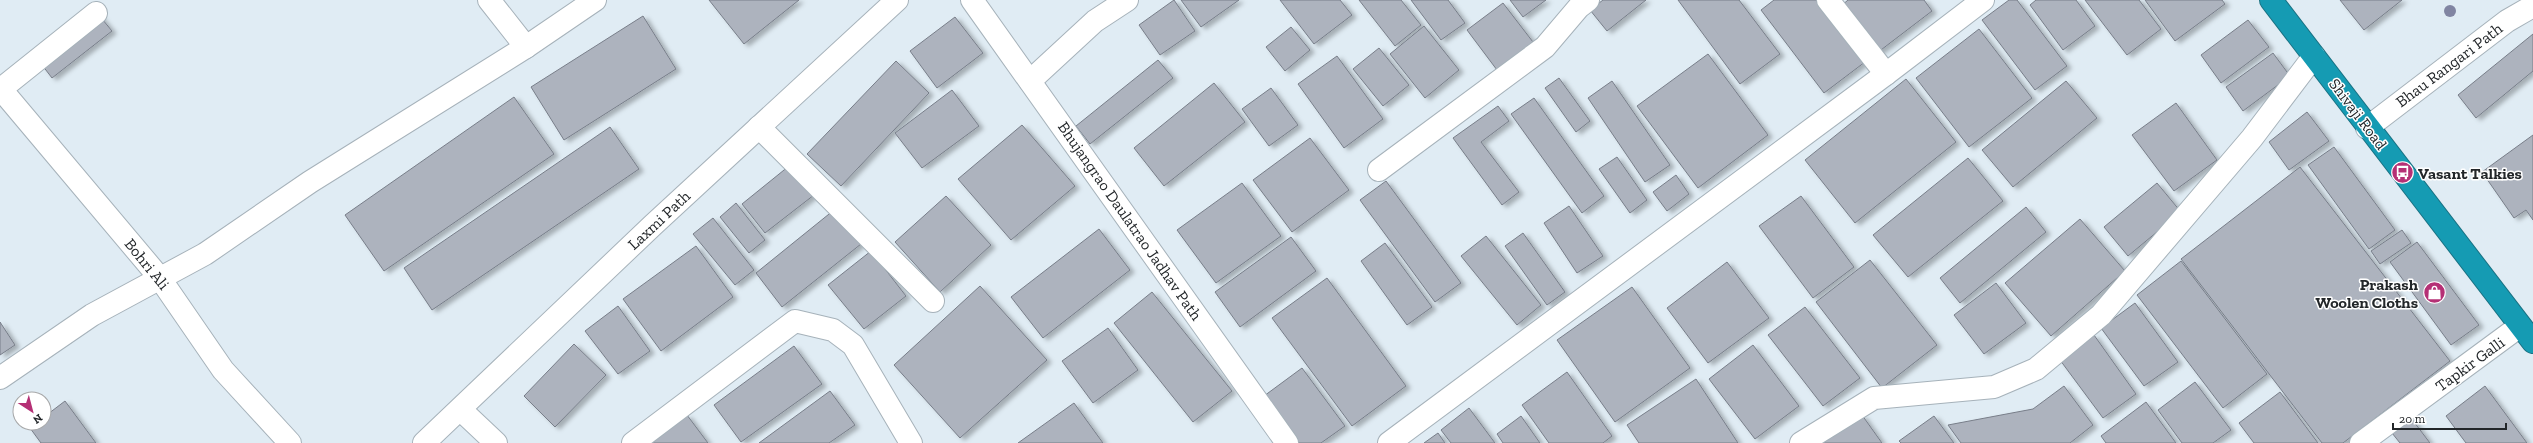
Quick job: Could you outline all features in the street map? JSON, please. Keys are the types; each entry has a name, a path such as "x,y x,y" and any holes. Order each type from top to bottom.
{"highway":[{"name":"Shivaji Road","path":"2272,0 2367,128 2527,334"}],"street":[{"path":"488,0 526,47"},
{"path":"0,378 92,315 159,277 205,254 310,182 526,47 595,0"},
{"name":"Laxmi Path","path":"424,443 461,410 653,225 897,0"},
{"name":"Bhujangrao Daulatrao Jadhav Path","path":"972,0 1287,443"},
{"path":"1030,81 1095,21 1127,0"},
{"path":"1379,170 1545,47 1579,7 1588,0"},
{"path":"1828,0 1886,74"},
{"path":"1389,443 1886,74 1983,0"},
{"name":"Bhau Rangari Path","path":"2367,128 2527,5"},
{"path":"0,88 96,13"},
{"path":"1801,443 1874,398 1994,387 2036,370 2101,315 2252,138 2314,56"},
{"name":"Bohri Ali","path":"0,88 159,277 223,370 290,443"},
{"path":"759,127 932,301"},
{"path":"633,443 795,321 833,330 853,346 911,443"},
{"name":"Tapkir Galli","path":"2361,443 2527,334"},
{"path":"461,410 496,443"}],"building":[{"path":"709,0 799,0 744,44"},
{"path":"1174,0 1195,31 1160,55 1139,25"},
{"path":"1181,0 1239,0 1201,27"},
{"path":"1280,0 1340,0 1352,15 1314,44"},
{"path":"1359,0 1401,0 1421,25 1395,46"},
{"path":"1411,0 1448,0 1465,23 1441,40"},
{"path":"1510,0 1546,0 1523,17"},
{"path":"1603,0 1646,0 1607,31 1590,10"},
{"path":"1678,0 1739,0 1780,54 1740,84"},
{"path":"1774,0 1817,0 1865,62 1824,93 1761,10"},
{"path":"1848,0 1924,0 1932,11 1877,53 1841,6"},
{"path":"2009,0 2017,0 2067,66 2035,90 1982,20"},
{"path":"2036,0 2076,0 2095,26 2063,50 2030,5"},
{"path":"2085,0 2139,0 2161,29 2127,55"},
{"path":"2145,0 2222,0 2225,4 2175,41"},
{"path":"2340,0 2402,0 2364,30"},
{"path":"1503,3 1533,42 1497,70 1467,30"},
{"path":"98,14 112,31 52,78 39,61"},
{"path":"643,16 676,69 564,140 531,87"},
{"path":"955,17 983,53 937,88 910,51"},
{"path":"2248,20 2269,47 2221,83 2201,55"},
{"path":"1424,26 1459,70 1425,98 1390,54"},
{"path":"1291,27 1310,50 1285,71 1266,47"},
{"path":"1979,29 2032,98 1969,147 1916,78"},
{"path":"2533,34 2533,71 2476,118 2458,95"},
{"path":"1379,48 1409,85 1383,106 1353,69"},
{"path":"2273,53 2290,76 2243,111 2226,87"},
{"path":"1708,54 1768,135 1698,188 1637,106"},
{"path":"1337,56 1383,119 1344,148 1298,84"},
{"path":"1158,60 1173,78 1090,144 1076,126"},
{"path":"896,61 929,93 841,186 807,154"},
{"path":"1559,78 1590,121 1576,132 1545,88"},
{"path":"1906,79 1956,142 1855,223 1805,160"},
{"path":"1612,81 1670,165 1645,182 1588,98"},
{"path":"2066,81 2097,118 2013,187 1982,150"},
{"path":"1214,83 1245,122 1164,186 1134,148"},
{"path":"1271,88 1298,125 1269,146 1242,109"},
{"path":"952,90 979,126 922,168 895,133"},
{"path":"514,97 554,154 384,271 345,215"},
{"path":"1534,98 1604,196 1582,213 1511,114"},
{"path":"2176,103 2217,160 2174,191 2132,135"},
{"path":"1498,106 1509,121 1481,142 1519,192 1502,205 1453,138"},
{"path":"2307,112 2329,141 2289,170 2269,142"},
{"path":"1022,125 1075,186 1011,240 958,179"},
{"path":"610,127 639,169 432,310 404,268"},
{"path":"2533,135 2533,220 2526,210 2514,218 2482,172"},
{"path":"1310,138 1349,190 1292,232 1253,180"},
{"path":"2334,147 2395,230 2369,249 2308,165"},
{"path":"1617,157 1647,200 1630,213 1599,169"},
{"path":"1968,158 2003,201 1908,277 1873,235"},
{"path":"789,166 814,195 765,233 742,204"},
{"path":"2300,167 2450,361 2343,443 2322,443 2181,259"},
{"path":"1676,175 1689,194 1667,211 1653,192"},
{"path":"1386,181 1461,283 1435,302 1360,200"},
{"path":"1242,183 1281,236 1216,283 1177,230"},
{"path":"2157,183 2181,212 2128,256 2104,227"},
{"path":"946,196 991,245 940,292 895,242"},
{"path":"1801,196 1854,267 1813,298 1759,226"},
{"path":"736,203 765,240 749,253 720,217"},
{"path":"1569,206 1603,256 1577,273 1544,223"},
{"path":"2026,207 2046,232 1960,303 1940,278"},
{"path":"834,210 861,244 782,307 756,273"},
{"path":"713,218 754,270 735,285 693,234"},
{"path":"2080,219 2125,271 2051,336 2005,283"},
{"path":"1099,229 1130,270 1043,338 1011,297"},
{"path":"2402,230 2411,243 2380,264 2371,251"},
{"path":"1523,233 1565,292 1547,305 1505,246"},
{"path":"1486,236 1541,305 1517,325 1461,256"},
{"path":"1291,237 1316,271 1240,327 1215,292"},
{"name":"Prakash Woolen Cloths","path":"2417,242 2479,325 2451,345 2390,262"},
{"path":"1385,243 1432,307 1407,325 1361,261"},
{"path":"696,246 733,297 661,351 623,299"},
{"path":"871,251 906,296 864,329 828,285"},
{"path":"1870,260 1937,345 1882,388 1816,302"},
{"path":"2181,261 2267,374 2223,408 2137,295"},
{"path":"1727,262 1769,318 1708,363 1667,308"},
{"path":"1327,278 1406,386 1352,426 1272,318"},
{"path":"1996,283 2026,323 1984,354 1954,315"},
{"path":"980,286 1047,360 960,438 894,365"},
{"path":"1632,287 1690,368 1615,422 1557,340"},
{"path":"1152,292 1232,391 1193,422 1114,323"},
{"path":"2135,303 2178,362 2144,386 2101,328"},
{"path":"618,306 650,351 618,374 585,331"},
{"path":"1805,307 1860,378 1823,406 1768,335"},
{"path":"0,322 15,345 0,355"},
{"path":"1108,328 1138,370 1093,403 1062,361"},
{"path":"2094,335 2136,394 2103,418 2060,360"},
{"path":"574,344 606,375 555,427 524,396"},
{"path":"1753,345 1799,406 1755,439 1709,379"},
{"path":"794,346 822,384 741,442 714,405"},
{"path":"1302,368 1345,426 1321,443 1298,443 1264,396"},
{"path":"1567,372 1612,436 1603,443 1549,443 1522,405"},
{"path":"1696,379 1738,443 1639,443 1627,425"},
{"path":"2195,382 2231,430 2213,443 2182,443 2158,410"},
{"path":"2064,386 2093,425 2070,443 1961,443 1948,425 2033,409"},
{"path":"2485,386 2527,443 2466,443 2446,416"},
{"path":"830,391 855,425 829,443 759,443"},
{"path":"2280,392 2318,443 2254,443 2239,423"},
{"path":"65,401 96,443 41,443 32,431 52,431 52,411"},
{"path":"2146,402 2176,443 2106,443 2101,436"},
{"path":"1074,403 1103,443 1018,443"},
{"path":"1469,408 1495,443 1451,443 1441,430"},
{"path":"687,415 708,443 648,443"},
{"path":"1862,415 1882,443 1822,443"},
{"path":"1521,416 1540,443 1503,443 1497,434"},
{"path":"1934,416 1954,443 1901,443 1899,441"},
{"path":"2411,418 2430,443 2400,443 2392,433"},
{"path":"1438,433 1445,443 1424,443"}],"place":[{"name":"Vasant Talkies","path":"2403,173"},
{"name":"Prakash Woolen Cloths","path":"2434,293"}]}
